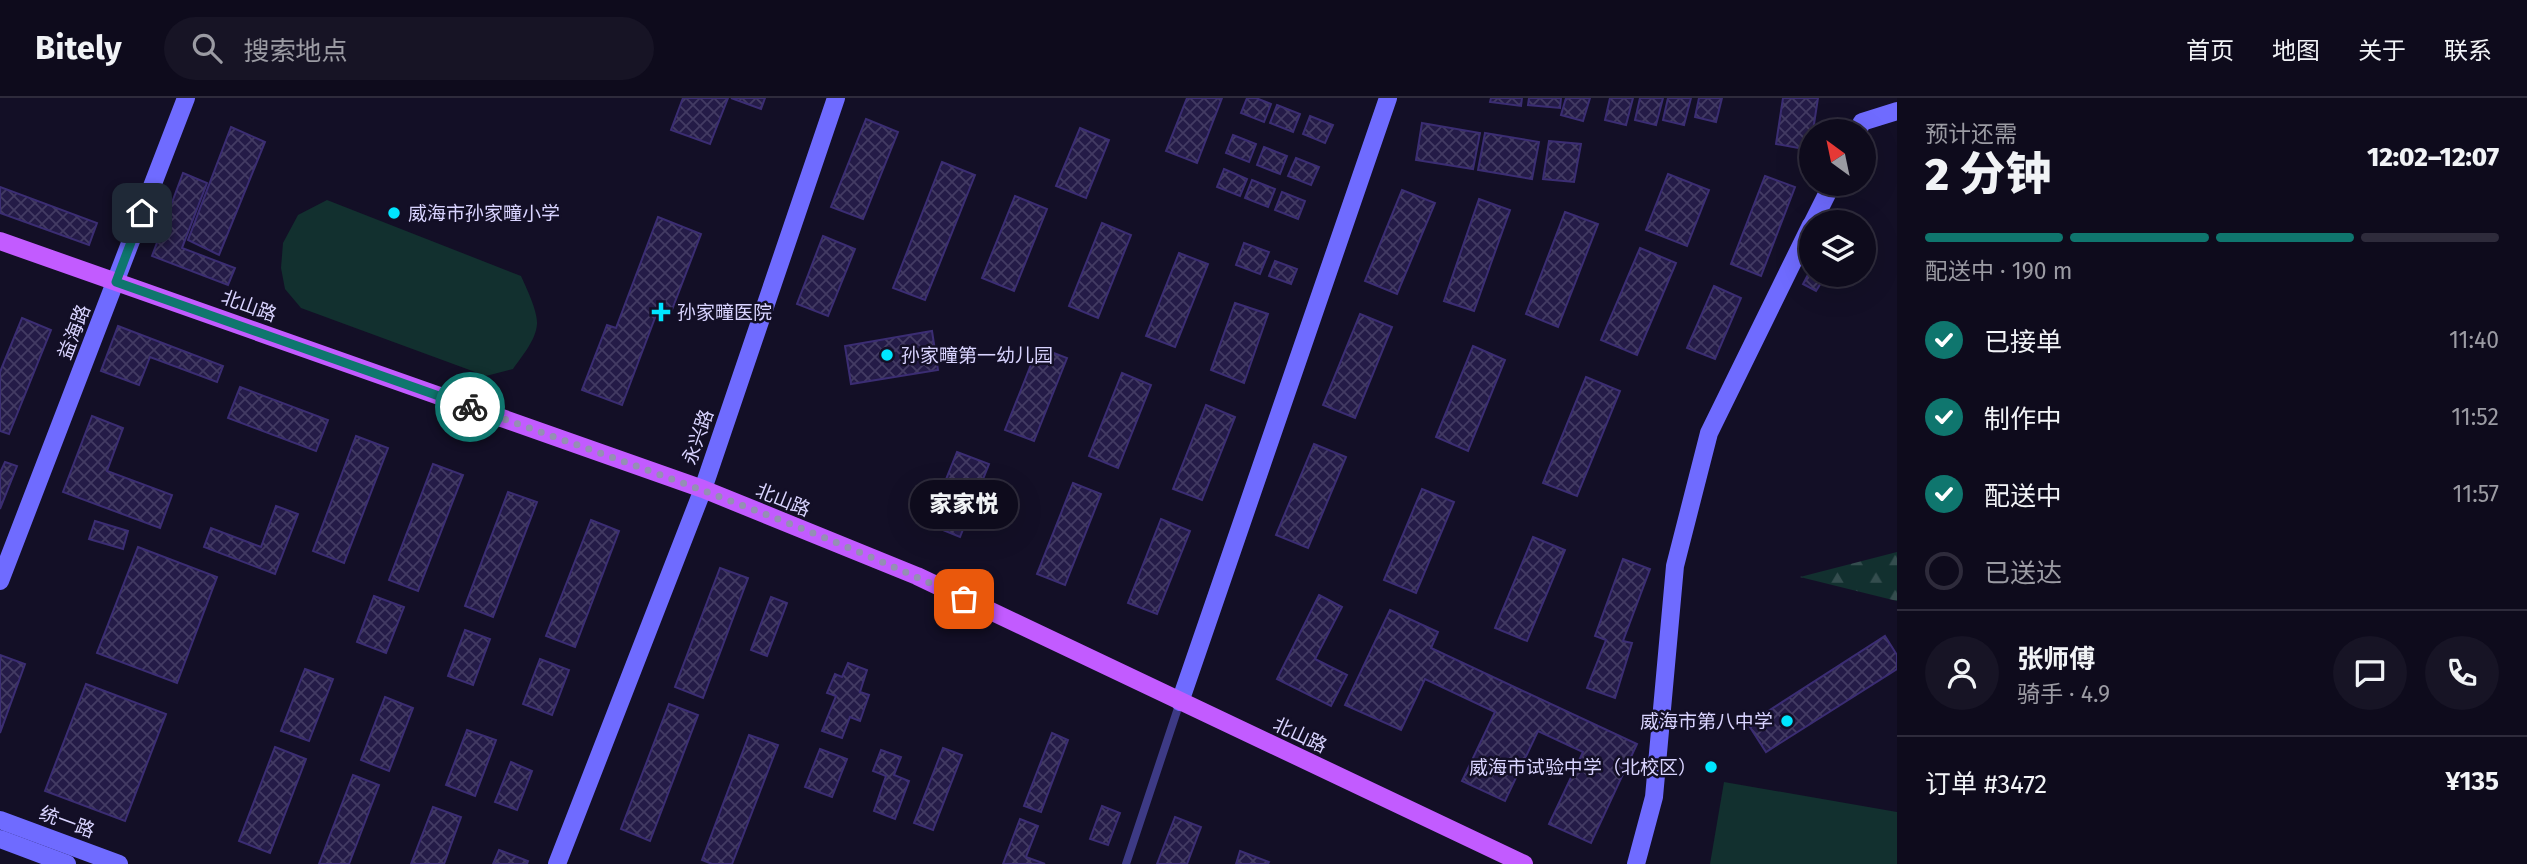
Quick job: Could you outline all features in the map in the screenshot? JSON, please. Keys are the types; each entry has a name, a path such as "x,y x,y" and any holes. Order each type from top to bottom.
{"main road":[{"name":"北山路","path":"0,241 702,489 916,576 1524,864"}],"street":[{"name":"益海路","path":"0,581 186,98"},
{"name":"永兴路","path":"557,864 702,489 836,98"},
{"path":"1180,702 1388,98"},
{"path":"1872,119 1897,111"},
{"path":"1636,864 1654,797 1675,566 1709,433 1799,250"},
{"name":"统一路","path":"0,820 119,864"},
{"name":"统一路","path":"0,839 67,864"}],"lane":[{"path":"1126,864 1180,702"}],"green space":[{"path":"327,200 521,276 534,306 537,324 531,342 513,369 486,376 301,308 285,289 281,268 283,243 298,215"},
{"path":"1897,552 1897,601 1800,577"},
{"path":"1724,782 1897,812 1897,864 1710,864"}],"building":[{"path":"683,98 728,98 710,144 671,130"},
{"path":"731,98 765,98 761,109"},
{"path":"1187,98 1222,98 1197,163 1166,151"},
{"path":"1247,98 1256,98 1271,104 1264,122 1241,113"},
{"path":"1491,98 1522,98 1521,106 1490,102"},
{"path":"1529,98 1561,98 1560,108 1528,105"},
{"path":"1566,98 1590,98 1583,121 1561,115"},
{"path":"1610,98 1633,98 1626,125 1605,120"},
{"path":"1640,98 1663,98 1656,125 1635,120"},
{"path":"1668,98 1691,98 1684,125 1663,120"},
{"path":"1699,98 1722,98 1716,122 1695,117"},
{"path":"1783,98 1818,98 1815,119 1799,119 1799,148 1776,144"},
{"path":"1277,105 1300,114 1293,132 1270,123"},
{"path":"1310,116 1333,125 1325,143 1303,134"},
{"path":"866,119 898,132 863,219 831,207"},
{"path":"1422,123 1480,133 1473,169 1416,160"},
{"path":"231,127 265,142 219,255 188,240"},
{"path":"1080,128 1109,140 1086,198 1056,186"},
{"path":"1485,133 1539,142 1532,179 1478,170"},
{"path":"1233,135 1256,144 1249,162 1226,153"},
{"path":"1549,141 1581,144 1574,182 1543,179"},
{"path":"1264,147 1287,156 1280,174 1257,165"},
{"path":"1296,158 1319,167 1311,185 1288,176"},
{"path":"942,162 975,175 925,300 893,288"},
{"path":"1224,169 1247,179 1240,196 1217,187"},
{"path":"183,173 207,183 182,248 235,268 228,285 152,256"},
{"path":"1668,174 1709,190 1687,246 1646,230"},
{"path":"1765,176 1795,187 1761,276 1731,264"},
{"path":"1252,180 1275,189 1268,207 1245,198"},
{"path":"0,187 97,223 89,245 0,213"},
{"path":"1402,190 1435,203 1397,294 1365,281"},
{"path":"1282,192 1305,201 1298,219 1275,210"},
{"path":"1015,196 1047,209 1014,291 982,278"},
{"path":"1479,199 1510,210 1474,311 1444,301"},
{"path":"1565,212 1598,224 1558,327 1526,314"},
{"path":"658,217 701,234 670,315 658,310 622,405 582,390 607,325 616,328"},
{"path":"1102,223 1131,235 1098,318 1069,306"},
{"path":"823,236 855,249 828,316 797,304"},
{"path":"1244,243 1269,252 1260,274 1236,265"},
{"path":"1640,248 1676,263 1637,355 1601,340"},
{"path":"1179,253 1208,264 1175,347 1146,336"},
{"path":"1275,261 1297,269 1291,284 1269,276"},
{"path":"1714,286 1741,298 1715,359 1687,348"},
{"path":"1235,303 1268,314 1244,383 1211,370"},
{"path":"1360,314 1392,327 1355,418 1323,405"},
{"path":"22,318 51,330 9,434 0,431 0,372"},
{"path":"118,326 223,366 217,382 150,357 139,385 101,371"},
{"path":"932,331 938,370 851,384 845,346"},
{"path":"1473,346 1505,360 1468,451 1436,437"},
{"path":"1038,347 1067,358 1034,441 1005,430"},
{"path":"1122,373 1151,385 1118,468 1089,456"},
{"path":"1586,377 1620,391 1577,496 1543,483"},
{"path":"240,387 328,420 316,451 228,418"},
{"path":"1206,405 1235,417 1202,500 1173,489"},
{"path":"92,416 123,428 107,471 172,495 160,528 63,492"},
{"path":"356,436 388,448 344,563 313,551"},
{"path":"1314,444 1346,457 1308,548 1276,535"},
{"path":"957,452 989,464 960,537 928,524"},
{"path":"5,462 17,466 0,509 0,473"},
{"path":"433,464 463,475 418,591 389,580"},
{"path":"1073,483 1101,494 1065,585 1037,574"},
{"path":"1422,489 1454,502 1416,593 1384,580"},
{"path":"508,492 537,502 493,617 465,606"},
{"path":"276,506 298,514 275,574 204,547 211,528 261,547"},
{"path":"1161,519 1190,531 1157,614 1128,603"},
{"path":"591,520 619,531 575,647 546,636"},
{"path":"95,521 128,531 123,549 89,539"},
{"path":"1533,537 1565,550 1527,641 1495,628"},
{"path":"138,547 217,577 177,683 97,653"},
{"path":"1623,559 1650,569 1623,641 1632,643 1615,698 1587,688 1606,640 1595,636"},
{"path":"720,568 748,578 703,698 675,687"},
{"path":"1319,595 1342,607 1315,659 1347,675 1331,706 1277,679"},
{"path":"374,596 404,607 386,653 357,642"},
{"path":"771,597 787,603 767,656 751,650"},
{"path":"1390,610 1438,632 1431,648 1637,744 1591,843 1549,824 1583,752 1538,731 1505,801 1462,781 1495,712 1425,679 1401,730 1345,705"},
{"path":"465,630 490,639 473,685 448,676"},
{"path":"1885,636 1897,655 1897,669 1766,752 1748,724"},
{"path":"0,655 25,664 0,733"},
{"path":"540,659 569,670 552,715 523,704"},
{"path":"848,663 867,670 860,692 869,695 860,721 850,717 842,738 822,731 836,696 827,693 835,674 842,677"},
{"path":"305,669 333,679 309,741 281,731"},
{"path":"86,684 166,714 125,821 45,791"},
{"path":"385,697 413,708 389,771 361,760"},
{"path":"669,704 698,715 650,841 621,829"},
{"path":"467,730 496,740 475,796 446,785"},
{"path":"1052,733 1068,740 1041,812 1024,806"},
{"path":"749,735 778,745 732,864 712,864 702,860"},
{"path":"275,747 306,759 270,853 239,841"},
{"path":"943,748 962,755 933,830 914,823"},
{"path":"820,749 847,759 832,797 805,787"},
{"path":"881,750 901,757 894,775 909,781 895,819 874,811 886,776 873,771"},
{"path":"511,762 532,771 517,810 495,802"},
{"path":"353,775 379,785 349,864 319,864"},
{"path":"1102,806 1120,813 1108,845 1090,839"},
{"path":"433,807 461,817 444,864 411,864"},
{"path":"1175,817 1201,827 1187,864 1157,864"},
{"path":"1020,819 1038,826 1026,857 1045,864 1003,864"},
{"path":"499,850 528,861 527,864 493,864"},
{"path":"1240,851 1269,862 1236,864"}],"way so far":[{"path":"470,407 702,489 916,576 964,599"}],"place":[{"name":"威海市孙家疃小学","path":"394,213"},
{"name":"孙家疃医院","path":"661,312"},
{"name":"孙家疃第一幼儿园","path":"887,355"},
{"name":"家家悦","path":"964,599"},
{"name":"威海市第八中学","path":"1787,721"},
{"name":"威海市试验中学（北校区）","path":"1711,767"}],"route":[{"path":"142,213 116,282 470,407"}]}
